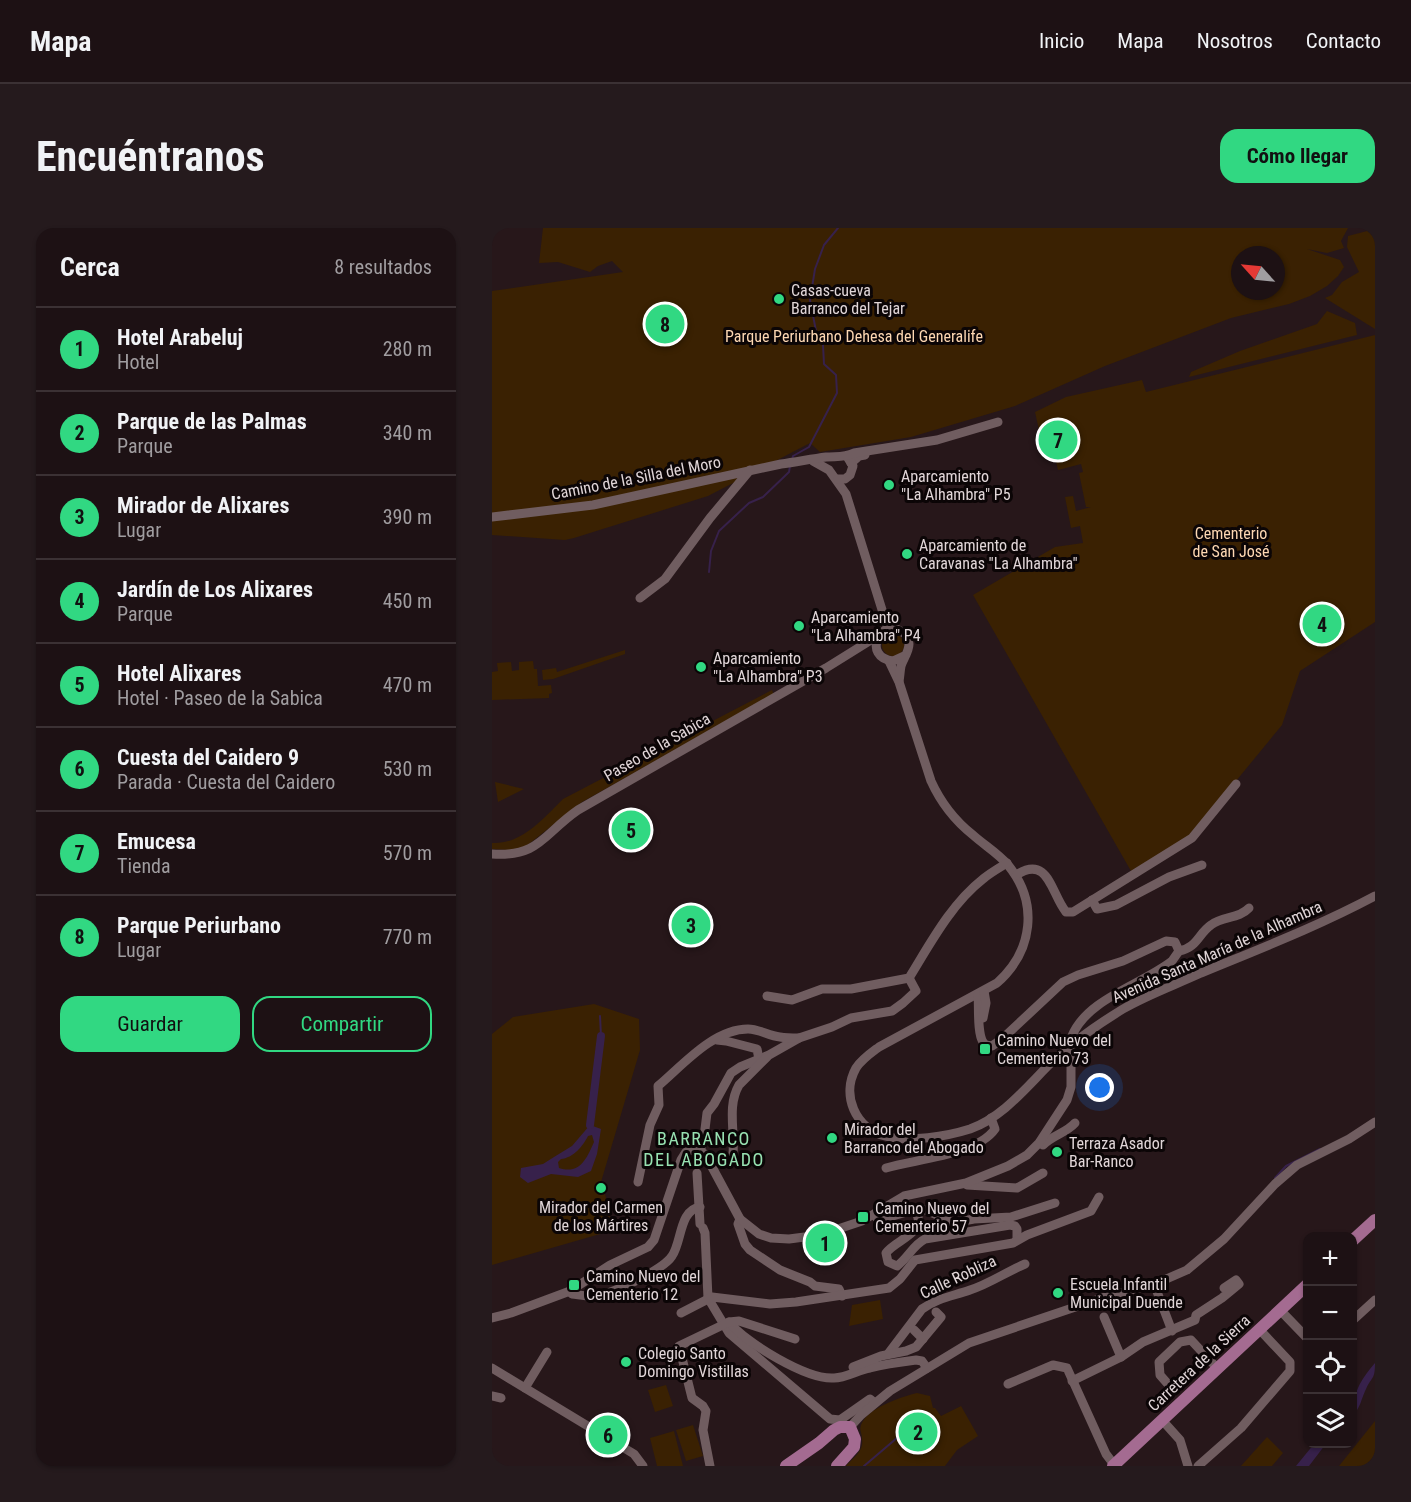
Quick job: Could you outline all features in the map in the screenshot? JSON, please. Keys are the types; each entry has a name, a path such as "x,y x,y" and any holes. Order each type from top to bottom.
{"main road":[{"path":"1357,1239 1373,1226"},
{"name":"Carretera de la Sierra","path":"1114,1466 1306,1286"},
{"path":"786,1466 816,1446 834,1430 849,1427 854,1432 854,1447 837,1466"}],"street":[{"path":"849,460 854,453 945,438 998,422"},
{"name":"Camino de la Silla del Moro","path":"492,517 593,505 750,470 829,457 835,458"},
{"path":"829,470 830,463 835,458 849,460"},
{"path":"842,479 852,471 849,460"},
{"path":"813,461 829,470 832,476 842,479"},
{"path":"640,598 665,579 710,518 750,470"},
{"path":"842,479 888,629"},
{"path":"899,682 901,668 906,655 909,646 907,637 897,629 888,629 879,636 876,645 880,655 889,661 898,660 906,655"},
{"name":"Paseo de la Sabica","path":"492,854 526,851 578,810 879,636"},
{"name":"Paseo de la Sabica","path":"840,660 862,652 880,655"},
{"name":"Avenida Santa María de la Alhambra","path":"889,661 899,682 938,796 955,819 1007,863 1016,875 1026,897 1029,916 1028,930 1017,960 997,983 879,1047 866,1056 857,1067 852,1078 850,1099 853,1110 863,1124 884,1136 917,1138 973,1128 1007,1107 1068,1048 1126,1008 1375,896"},
{"path":"1016,875 1030,868 1044,873 1066,912 1073,912 1192,838 1236,784"},
{"path":"767,996 792,1000 822,989 851,988 909,978 934,938 965,897 983,878 1007,863"},
{"path":"1092,900 1097,909 1116,905 1169,877 1202,865"},
{"path":"1072,1036 1079,1022 1092,1010 1165,966 1179,951 1189,949 1209,926 1220,918 1243,914 1249,908"},
{"path":"981,993 979,1012 982,1041 992,1046 1054,990 1070,979 1123,962 1166,941 1175,942 1179,951"},
{"path":"700,1151 706,1133 707,1113 731,1073 799,1038 832,1028 851,1018 892,1011 914,995 916,991 909,978"},
{"path":"981,1033 986,1003 997,983"},
{"path":"981,993 986,1003"},
{"path":"965,1001 979,1012"},
{"path":"638,1182 650,1125 659,1105 658,1086 686,1059 715,1040 735,1031 749,1029 779,1037 799,1038"},
{"path":"715,1040 757,1049 759,1059"},
{"path":"733,1154 732,1111 736,1090 769,1055"},
{"path":"492,1318 570,1291 610,1265 648,1247 654,1240 674,1177 686,1152 700,1151 710,1161 740,1219 759,1234 771,1239 820,1235 874,1215 904,1196 966,1183 1008,1166 1033,1150 1067,1101 1071,1087 1071,1055"},
{"path":"886,1168 952,1153 984,1141 995,1129 991,1118"},
{"path":"849,1427 874,1403 969,1342 1107,1296 1139,1289 1176,1276 1224,1239 1275,1184 1297,1165 1349,1139 1375,1122"},
{"path":"1033,1150 1036,1153 1049,1139 1069,1130 1075,1123"},
{"path":"698,1173 702,1226 705,1233 708,1298 737,1341 771,1368 818,1412 830,1419 840,1420 870,1399 874,1403"},
{"path":"966,1183 968,1186 1017,1188 1043,1173"},
{"path":"681,1313 708,1298 770,1304 889,1288 900,1279 915,1260 1013,1243 1017,1239 1091,1211 1099,1197"},
{"path":"916,1213 923,1209 952,1224 974,1219 1011,1217 1055,1203"},
{"path":"570,1291 572,1294 598,1296 653,1273 672,1257 688,1213 700,1207"},
{"path":"874,1215 879,1220 910,1211 916,1213 919,1218 916,1230 886,1253 888,1262 897,1266 915,1246 925,1239 1010,1226 1015,1226 1017,1229 1019,1233 1017,1239"},
{"path":"740,1219 738,1224 745,1244 750,1250 780,1270 815,1286 838,1289 842,1296"},
{"name":"Calle Robliza","path":"888,1354 928,1304 970,1290 1025,1264"},
{"path":"1072,1381 1121,1357 1143,1342 1196,1320 1196,1315 1239,1284 1236,1280 1224,1288"},
{"path":"1156,1289 1172,1331"},
{"path":"1357,1317 1375,1300"},
{"path":"1280,1310 1303,1334"},
{"name":"Calle Robliza","path":"847,1375 847,1371 853,1367 888,1354 906,1352 916,1347 941,1317 936,1312"},
{"path":"1104,1317 1121,1357"},
{"path":"710,1466 703,1430 706,1411 692,1398 680,1346 727,1324 739,1321 795,1339"},
{"path":"727,1324 746,1339 801,1369 826,1378 916,1360 922,1361 927,1368"},
{"path":"1198,1466 1240,1428 1290,1371 1290,1362 1259,1329"},
{"path":"914,1330 923,1339"},
{"path":"1167,1383 1160,1375 1159,1362 1180,1342 1191,1340 1218,1368"},
{"path":"525,1388 548,1352"},
{"path":"1008,1384 1053,1365 1068,1368 1106,1454 1114,1466"},
{"path":"492,1368 634,1454 643,1466"},
{"path":"1162,1420 1177,1435 1188,1466"}],"green space":[{"name":"Parque Periurbano Dehesa del Generalife","path":"543,228 1348,228 1341,241 1344,248 1327,253 1307,249 1340,260 1344,267 1327,286 1310,296 1289,304 1231,318 1105,366 1015,406 911,437 820,452 810,443 708,496 574,538 565,540 492,535 492,291 623,272 612,261 590,272 558,262 539,263"},
{"path":"1375,229 1375,329 1325,298 1332,295 1342,282 1359,272 1347,247 1348,236"},
{"path":"1327,311 1355,323 1357,335 1189,377 1191,372 1240,351 1317,324"},
{"name":"Cementerio de San José","path":"1375,335 1375,622 1300,671 1282,725 1190,837 1131,871 973,595 1055,547 1083,543 1080,526 1071,528 1065,497 1073,496 1076,511 1091,507 1086,507 1079,473 1083,472 1081,464 1058,470 1051,440 1054,439 1052,431 1046,428 1039,430 1035,412 1066,397 1142,380 1146,392"},
{"path":"893,634 901,637 904,645 901,653 893,656 885,653 882,645 885,637"},
{"path":"625,650 625,654 553,679 543,680 542,670 556,668 557,672"},
{"path":"533,661 534,669 537,669 538,686 551,685 552,693 549,694 549,698 492,700 492,672 498,671 497,663 511,662 512,671 519,670 519,662"},
{"path":"772,690 774,695 582,802 525,847 510,850 492,849 492,843 513,840 531,829 563,799"},
{"path":"495,782 524,789 498,802"},
{"path":"594,1004 639,1019 640,1050 601,1182 614,1230 492,1265 492,1034 513,1017"},
{"path":"880,1300 883,1319 849,1326 852,1305"},
{"path":"666,1385 673,1406 655,1412 648,1390"},
{"path":"917,1393 930,1396 933,1408 941,1416 961,1406 978,1436 957,1450 945,1466 846,1466 858,1454 861,1447 860,1427 864,1419 885,1404"},
{"path":"1375,1421 1375,1466 1339,1466 1353,1448 1357,1448 1357,1444"},
{"path":"693,1425 703,1456 686,1461 676,1430"},
{"path":"674,1431 683,1466 657,1466 650,1438"},
{"path":"1267,1437 1283,1453 1272,1466 1241,1466"}],"shaded area":[{"path":"590,1125 601,1129 597,1154 591,1171 578,1177 551,1174 528,1183 520,1177 521,1168 543,1164 572,1146","holes":["592,1135 594,1142 582,1164 572,1169 559,1168 558,1162 577,1151 588,1136"]},
{"path":"1375,1363 1374,1375 1357,1409 1357,1390"},
{"path":"1311,1448 1323,1448 1309,1466 1296,1466"}],"waterway":[{"path":"792,461 793,456 809,447 837,393 836,375 824,364 823,345 816,331 810,300 815,269 824,245 838,228"},
{"path":"709,572 711,551 719,531 749,503 763,497 789,472 790,466"},
{"path":"600,1016 601,1036"},
{"path":"590,1125 601,1036"},
{"path":"1275,1178 1286,1166 1320,1149"},
{"path":"864,1466 904,1432"}],"place":[{"name":"Casas-cueva Barranco del Tejar","path":"779,299"},
{"name":"Parque Periurbano","path":"665,324"},
{"name":"Emucesa","path":"1058,440"},
{"name":"Aparcamiento \"La Alhambra\" P5","path":"889,485"},
{"name":"Aparcamiento de Caravanas \"La Alhambra\"","path":"907,554"},
{"name":"Jardín de Los Alixares","path":"1322,624"},
{"name":"Aparcamiento \"La Alhambra\" P4","path":"799,626"},
{"name":"Aparcamiento \"La Alhambra\" P3","path":"701,667"},
{"name":"Hotel Alixares","path":"631,830"},
{"name":"Mirador de Alixares","path":"691,925"},
{"name":"Camino Nuevo del Cementerio 73","path":"985,1049"},
{"name":"Mirador del Barranco del Abogado","path":"832,1138"},
{"name":"Terraza Asador Bar-Ranco","path":"1057,1152"},
{"name":"Mirador del Carmen de los Mártires","path":"601,1188"},
{"name":"Camino Nuevo del Cementerio 57","path":"863,1217"},
{"name":"Hotel Arabeluj","path":"825,1243"},
{"name":"Camino Nuevo del Cementerio 12","path":"574,1285"},
{"name":"Escuela Infantil Municipal Duende","path":"1058,1293"},
{"name":"Colegio Santo Domingo Vistillas","path":"626,1362"},
{"name":"Parque de las Palmas","path":"918,1432"},
{"name":"Cuesta del Caidero 9","path":"608,1435"}],"district":[{"name":"BARRANCO DEL ABOGADO","path":"704,1148"}]}
